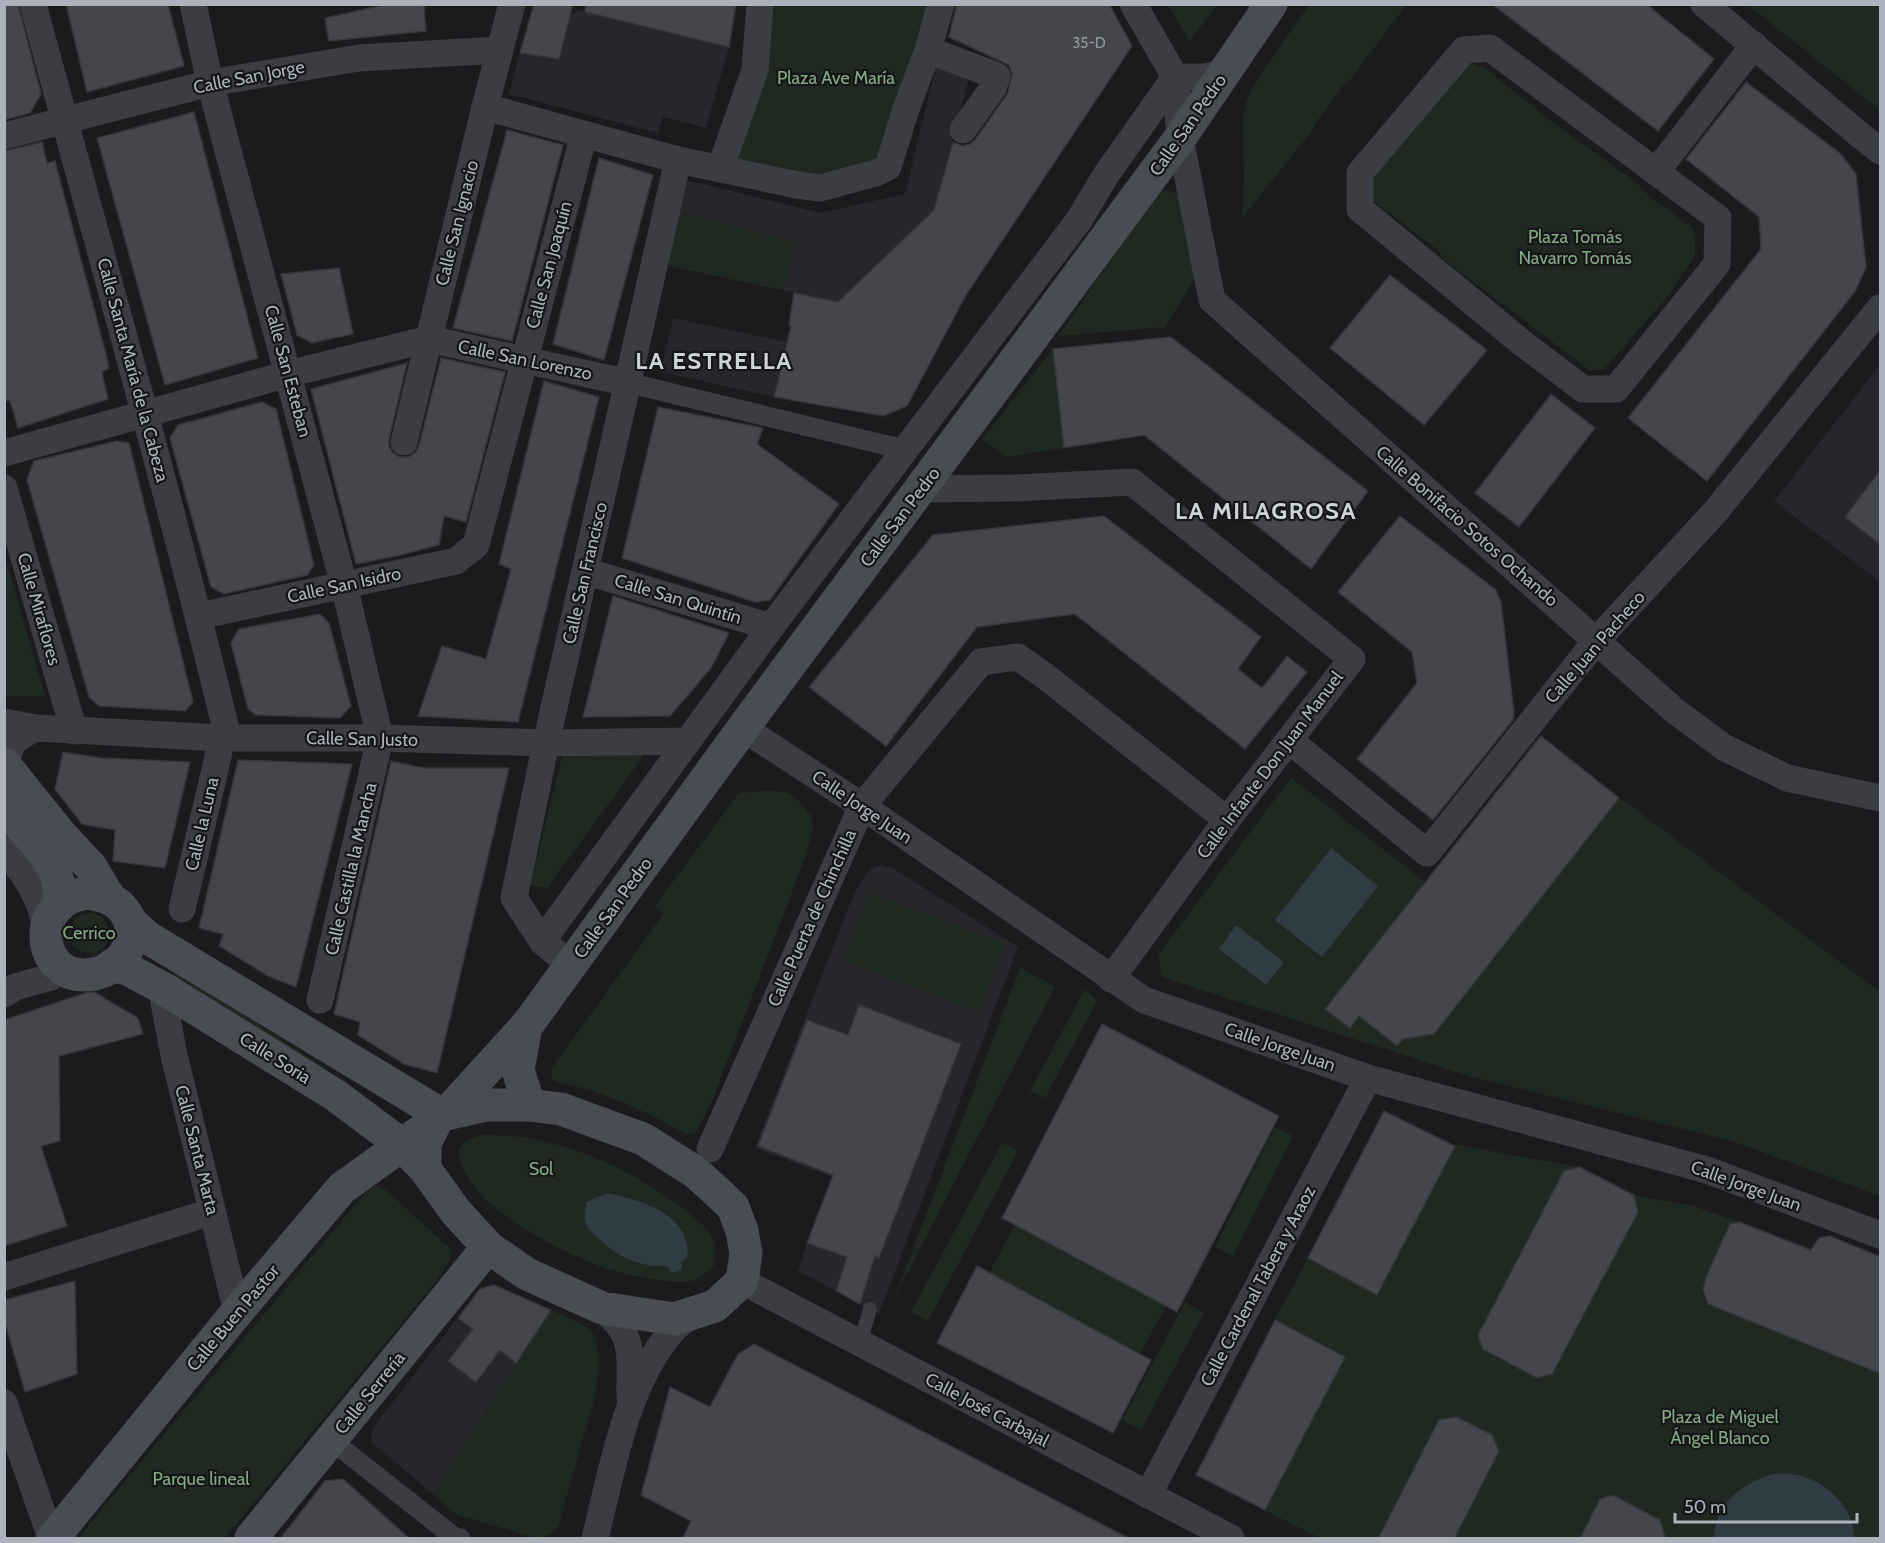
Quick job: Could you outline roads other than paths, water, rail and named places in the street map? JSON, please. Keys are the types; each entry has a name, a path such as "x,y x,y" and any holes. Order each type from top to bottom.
{"main road":[{"name":"Calle San Pedro","path":"441,1117 526,1026 572,965 743,728 1180,138 1271,4"},
{"path":"5,765 62,836 91,867 109,897"},
{"path":"4,807 42,853 55,873 58,884 46,945 53,958 72,973 86,975 103,971 123,956 132,934 126,912 118,903 109,897 87,892 76,894 52,916"},
{"name":"Calle Soria","path":"130,921 147,937 441,1117"},
{"name":"Calle Soria","path":"112,965 127,969 161,987 335,1095 402,1145 425,1169 456,1212 488,1247 527,1274 602,1308 674,1318 715,1306 742,1281"},
{"name":"Calle San Pedro","path":"526,1026 518,1070 529,1105"},
{"path":"425,1169 425,1143 441,1117 488,1106 529,1105 561,1109 696,1156 714,1189 733,1207 742,1231 746,1253 742,1281"},
{"name":"Calle Buen Pastor","path":"52,1539 237,1312 342,1188 441,1117"},
{"name":"Calle Serrería","path":"251,1539 488,1247"}],"street":[{"name":"Calle Santa María de la Cabeza","path":"33,4 199,616 224,738"},
{"name":"Calle San Esteban","path":"194,4 210,83 344,585 380,738"},
{"name":"Calle San Ignacio","path":"404,442 512,4"},
{"path":"720,169 755,70 760,4"},
{"path":"485,107 678,160 820,188 876,173 888,167 928,50 941,4"},
{"path":"1133,4 1175,77 1206,77 1225,72"},
{"path":"1704,4 1881,151"},
{"path":"1656,172 1754,45"},
{"path":"1490,48 1656,172 1718,218 1717,264 1616,389 1583,389 1521,342 1360,209 1360,172 1464,50 1490,48"},
{"name":"Calle San Jorge","path":"4,136 210,83 359,58 500,50"},
{"path":"928,50 997,76 993,88 963,130"},
{"name":"Calle Bonifacio Sotos Ochando","path":"1175,77 1180,138 1212,300 1675,711 1725,748 1787,778 1881,798"},
{"name":"Calle San Pedro","path":"542,941 771,627 1079,220 1106,175 1175,77"},
{"name":"Calle San Joaquín","path":"479,536 584,134"},
{"name":"Calle San Francisco","path":"572,965 542,941 514,898 546,743 678,160"},
{"name":"Calle Juan Pacheco","path":"1289,740 1427,853 1596,641 1715,512 1881,308"},
{"name":"Calle San Lorenzo","path":"4,453 288,374 429,339 629,383 906,450"},
{"name":"Calle Infante Don Juan Manuel","path":"921,489 1015,488 1132,482 1352,659 1227,820 1111,979"},
{"name":"Calle Miraflores","path":"4,488 74,730"},
{"name":"Calle San Isidro","path":"199,616 456,561 476,545 479,536"},
{"name":"Calle San Quintín","path":"585,571 771,627"},
{"name":"Calle Puerta de Chinchilla","path":"696,1156 862,806 981,662 1018,657 1227,820"},
{"name":"Calle San Justo","path":"4,722 36,728 224,738 380,738 546,743 688,741"},
{"path":"5,765 10,746 19,736 36,728"},
{"name":"Calle Jorge Juan","path":"743,728 862,806 1144,1000 1368,1078 1707,1170 1881,1235"},
{"name":"Calle la Luna","path":"182,909 224,738"},
{"name":"Calle Castilla la Mancha","path":"320,1000 380,738"},
{"path":"4,849 22,871 43,909 52,916"},
{"path":"4,994 15,987 51,977 63,967"},
{"name":"Calle Santa Marta","path":"161,987 174,1054 237,1312"},
{"name":"Calle Cardenal Tabera y Araoz","path":"1148,1495 1368,1078"},
{"path":"4,1277 211,1212"},
{"name":"Calle José Carbajal","path":"742,1281 1231,1539"},
{"path":"602,1308 621,1328 627,1341 630,1356 630,1405"},
{"path":"595,1539 630,1405 660,1347 675,1327 697,1312"},
{"path":"5,1407 52,1539"},
{"path":"331,1440 454,1537 460,1539"}],"lane":[{"path":"860,1343 870,1309"}],"district":[{"name":"LA ESTRELLA","path":"714,360"},
{"name":"LA MILAGROSA","path":"1266,510"}],"park label":[{"name":"Plaza Ave María","path":"836,78"},
{"name":"Plaza Tomás Navarro Tomás","path":"1575,247"},
{"name":"Cerrico","path":"89,933"},
{"name":"Sol","path":"541,1169"},
{"name":"Plaza de Miguel Ángel Blanco","path":"1720,1427"},
{"name":"Parque lineal","path":"201,1479"}]}
